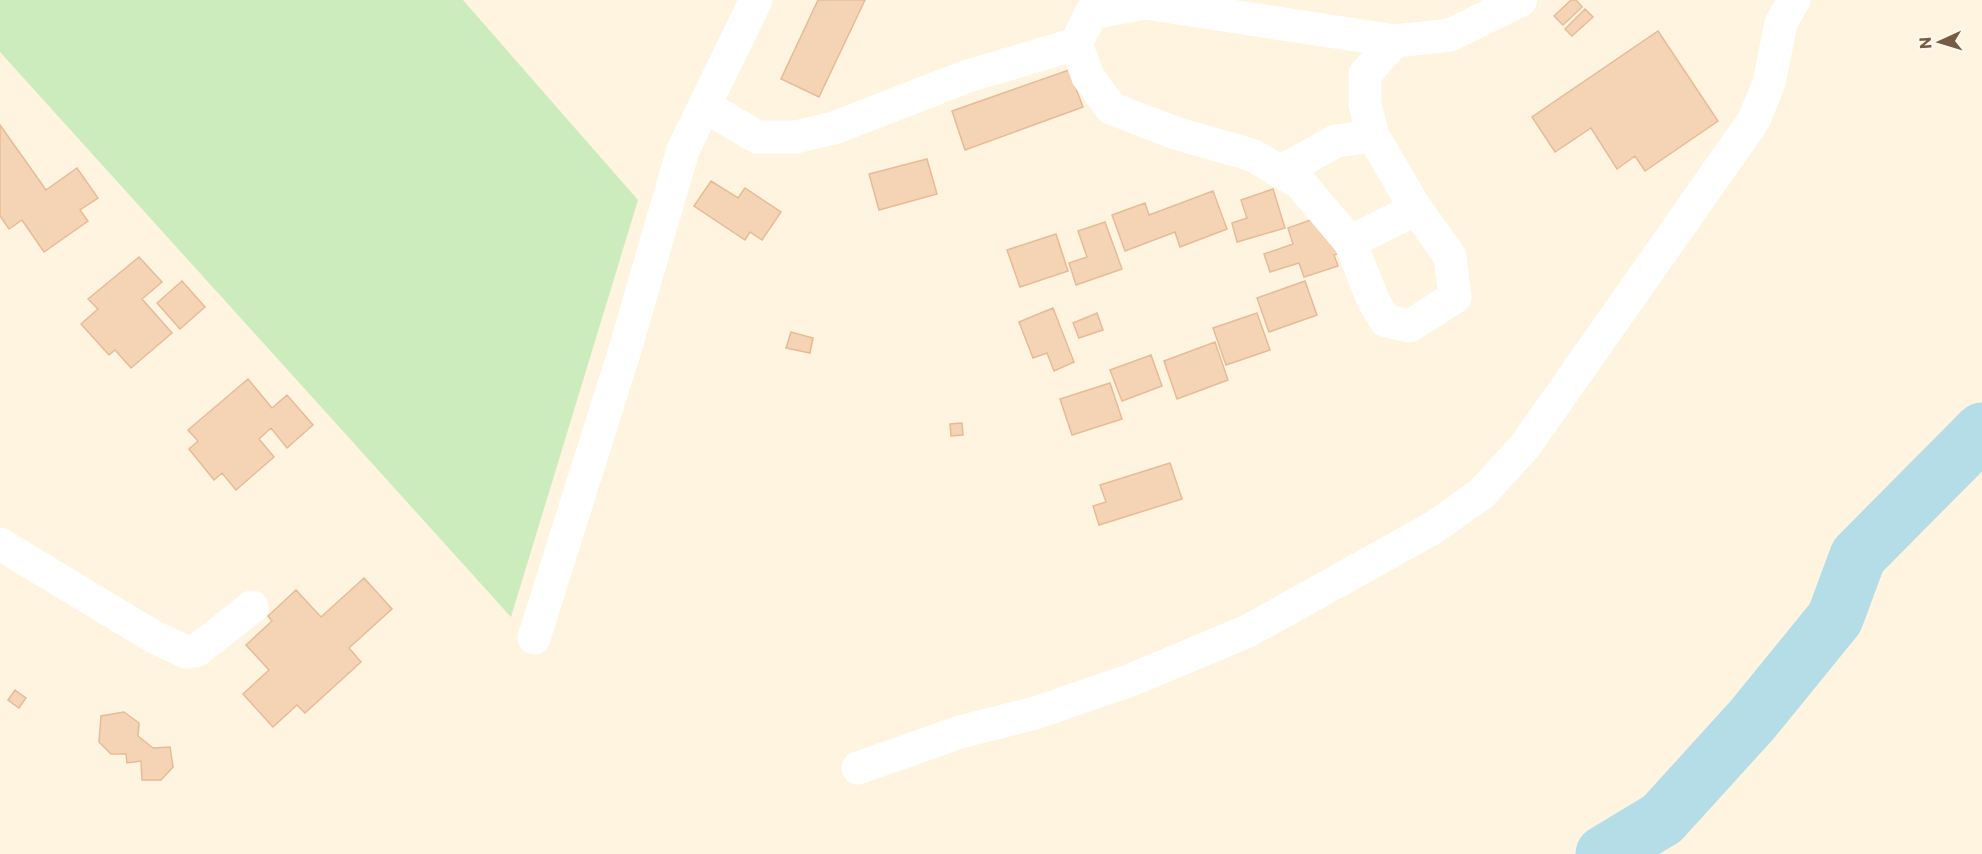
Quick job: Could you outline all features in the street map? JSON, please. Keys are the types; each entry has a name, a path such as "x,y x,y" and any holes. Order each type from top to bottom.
{"street":[{"path":"534,638 624,353 682,150 756,0"},
{"path":"1395,41 1365,74 1365,105 1373,136 1416,209 1450,256 1455,297 1410,326 1386,321 1374,302 1350,242 1300,183 1252,155 1175,133 1112,108 1088,77 1076,44 1091,14 1145,3 1199,5 1395,41 1450,34 1521,0"},
{"path":"858,768 960,732 1035,713 1131,680 1248,631 1433,528 1481,494 1525,446 1754,120 1769,83 1783,8"},
{"path":"705,106 757,137 796,137 834,128 968,76 1076,44"},
{"path":"1280,172 1336,141 1373,136"},
{"path":"1350,242 1416,209"},
{"path":"0,544 154,637 186,652 196,651 252,608"}],"green space":[{"path":"0,0 463,0 638,200 511,617 0,52"}],"building":[{"path":"818,0 865,0 819,97 781,79"},
{"path":"1571,0 1576,0 1582,7 1563,25 1554,16"},
{"path":"1585,9 1593,17 1572,36 1565,29"},
{"path":"1658,31 1718,121 1645,171 1635,156 1617,169 1591,128 1555,152 1532,117"},
{"path":"1069,70 1083,107 965,150 952,111"},
{"path":"0,125 46,190 77,168 98,198 80,210 88,221 44,252 22,220 9,229 0,216"},
{"path":"927,159 937,194 879,210 869,174"},
{"path":"711,181 738,198 745,188 781,212 762,240 750,232 745,240 694,206"},
{"path":"1273,189 1285,228 1237,242 1232,223 1247,218 1241,200"},
{"path":"1213,191 1227,229 1180,247 1175,232 1125,251 1112,215 1145,203 1149,215"},
{"path":"1322,216 1344,252 1334,255 1338,266 1304,277 1299,263 1270,272 1264,254 1293,244 1288,228"},
{"path":"1105,222 1122,269 1076,285 1069,263 1087,257 1078,231"},
{"path":"1056,234 1068,271 1020,287 1007,250"},
{"path":"139,257 162,282 142,299 172,333 131,368 115,350 109,355 81,324 98,309 88,299"},
{"path":"182,281 205,307 180,329 157,303"},
{"path":"1305,281 1317,315 1269,332 1257,298"},
{"path":"1053,308 1074,362 1054,371 1047,353 1033,358 1019,322"},
{"path":"1097,313 1103,330 1079,338 1073,323"},
{"path":"1257,313 1270,350 1226,365 1213,328"},
{"path":"791,332 813,338 810,353 786,348"},
{"path":"1215,342 1228,380 1177,399 1164,361"},
{"path":"1151,355 1162,386 1122,401 1110,370"},
{"path":"248,379 272,408 287,395 313,425 287,448 271,428 259,439 274,457 236,490 222,473 214,480 189,449 198,441 188,430"},
{"path":"1110,383 1122,419 1072,435 1060,399"},
{"path":"962,423 963,435 951,436 950,424"},
{"path":"1170,463 1182,499 1099,525 1093,506 1106,502 1100,485"},
{"path":"364,578 392,609 349,648 361,662 305,713 297,705 273,727 243,694 269,670 246,645 272,621 268,616 296,590 321,617"},
{"path":"15,690 26,698 19,708 8,700"},
{"path":"124,712 139,723 138,736 153,748 170,747 173,767 161,780 142,780 141,761 127,763 126,754 111,754 99,742 101,716"}],"waterway":[{"path":"1604,854 1662,819 1752,720 1835,618 1858,556 1982,431"}]}
